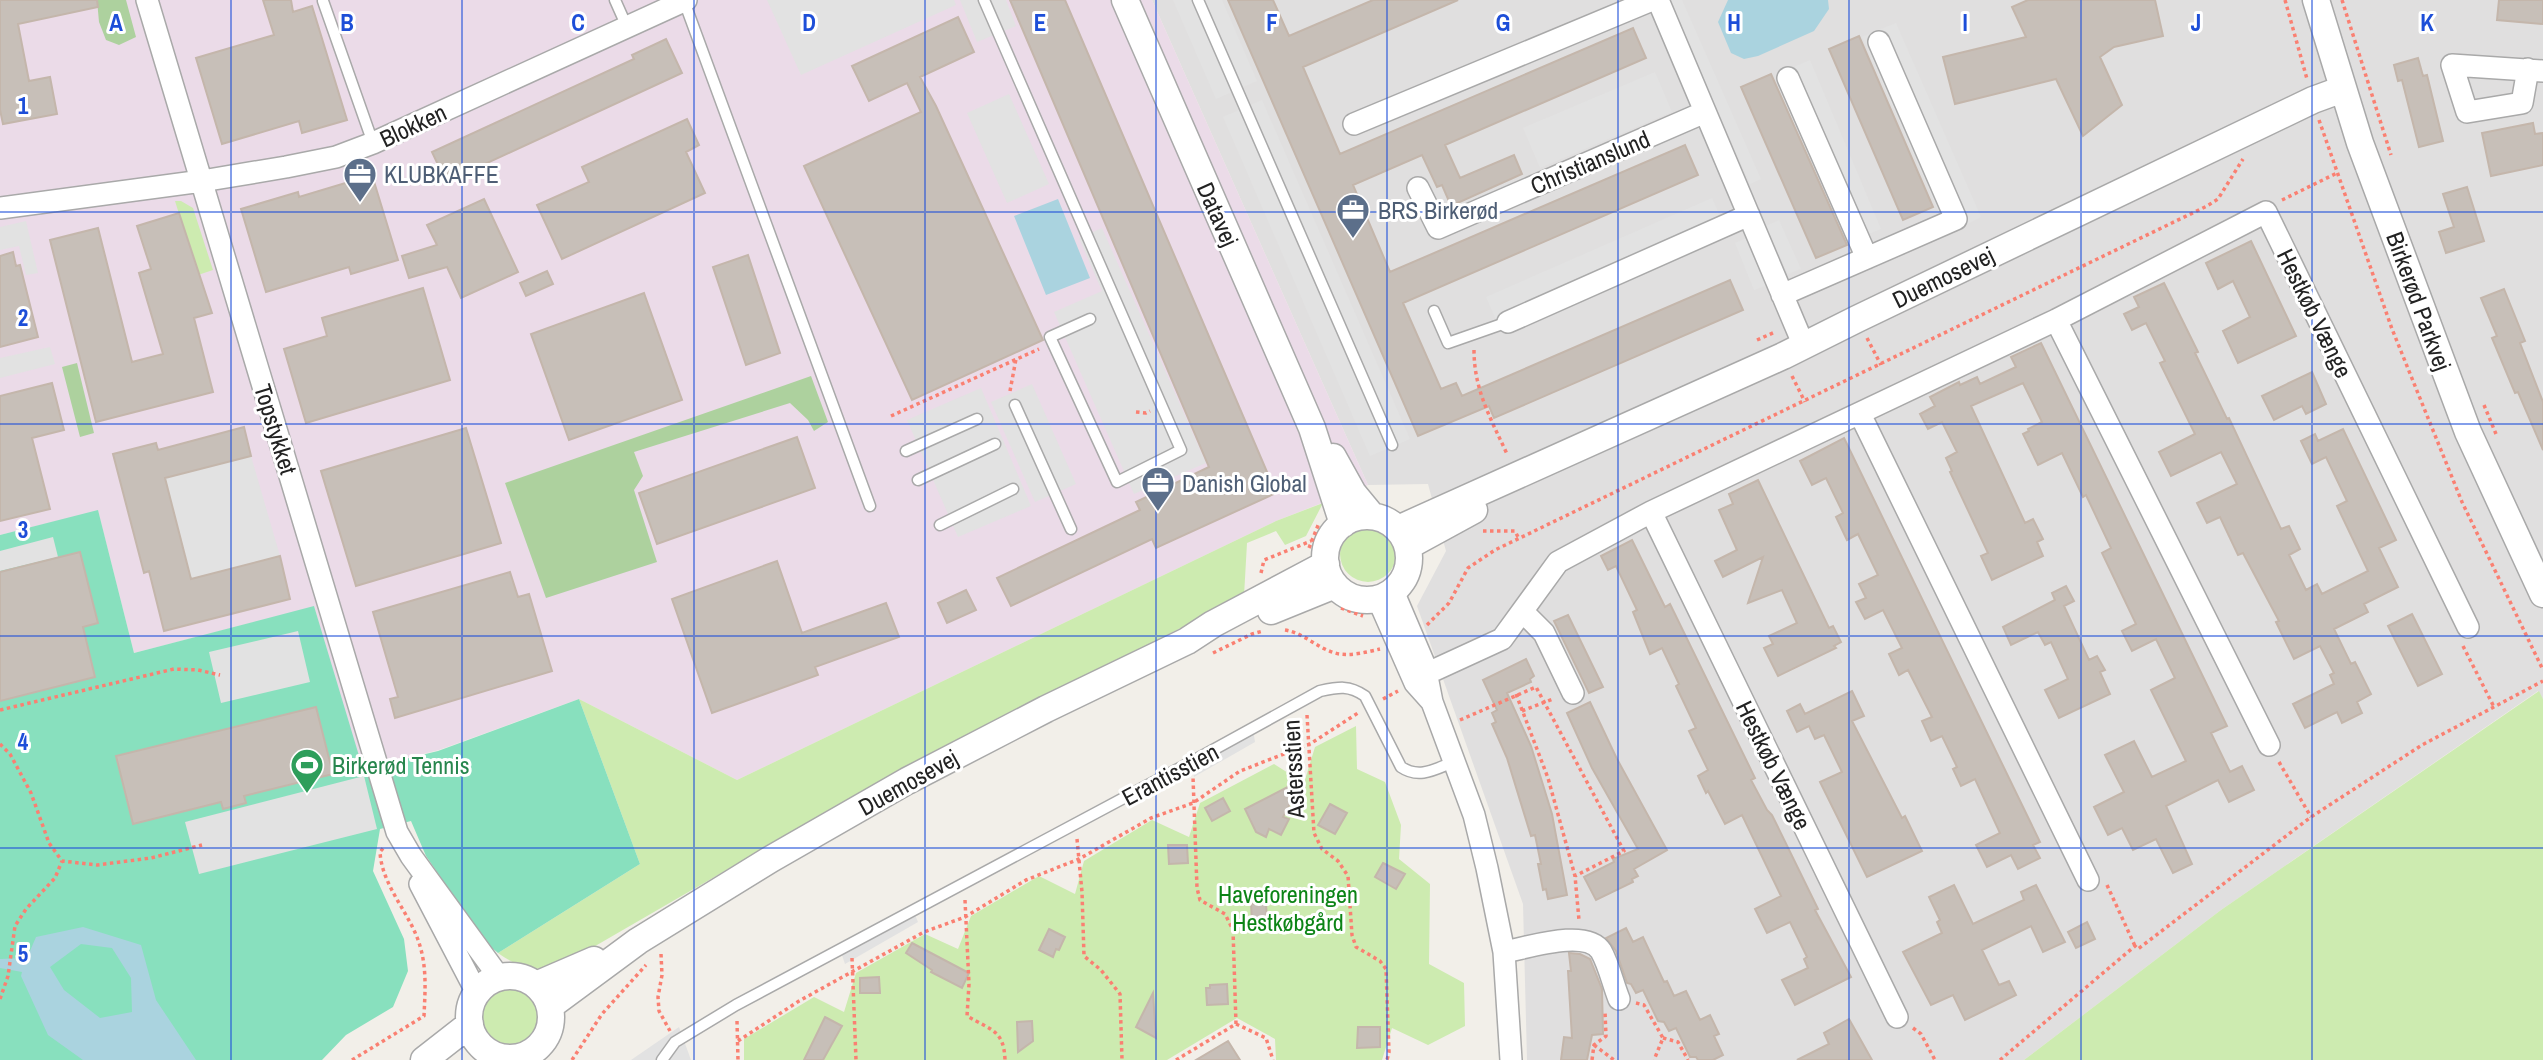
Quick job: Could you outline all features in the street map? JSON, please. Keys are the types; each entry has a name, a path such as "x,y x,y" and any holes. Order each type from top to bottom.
{"street":[{"name":"Topstykket","path":"147,0 397,832 411,856 499,977"},
{"name":"Blokken","path":"0,208 202,181 336,157 373,143 685,0"},
{"name":"Datavej","path":"1125,0 1312,428 1339,512"},
{"path":"1354,124 1652,0"},
{"path":"1658,0 1782,295 1794,351"},
{"name":"Birkerød Parkvej","path":"2316,0 2360,143 2468,432 2543,594"},
{"path":"1782,295 1956,219 1879,42"},
{"path":"1788,78 1867,258"},
{"name":"Duemosevej","path":"1403,538 1528,479 1527,465 1794,351 2313,100 2343,89"},
{"name":"Christianslund","path":"1418,188 1437,228 1705,112"},
{"path":"1421,678 1502,639 1558,562 1651,512 2056,320 2266,212"},
{"name":"Hestkøb Vænge","path":"2266,212 2468,627"},
{"path":"1508,322 1749,215"},
{"path":"2056,320 2269,746"},
{"path":"1860,414 2088,880"},
{"name":"Datavej","path":"1312,428 1325,442 1353,493 1372,516"},
{"path":"1381,603 1403,581 1408,569 1403,538 1384,519 1372,516 1352,519 1339,512 1320,578 1355,598 1381,603 1404,637 1456,761 1474,815 1504,952 1511,1060"},
{"name":"Hestkøb Vænge","path":"1651,512 1897,1017"},
{"name":"Duemosevej","path":"543,995 647,954 771,859 907,782 1046,709 1195,650 1215,635 1320,578"},
{"path":"1523,612 1544,633 1573,694"},
{"name":"Topstykket","path":"411,856 417,878 477,993"},
{"path":"1504,952 1573,939 1587,941 1600,949 1619,999"},
{"path":"499,977 525,978 543,995 549,1028 538,1047 526,1055 511,1058 472,1054 474,1037 470,1024 470,1007 486,983 499,977"},
{"path":"425,1060 470,1024"}],"lane":[{"path":"615,0 627,27"},
{"name":"Blokken","path":"685,0 870,506"},
{"path":"984,0 1181,450 1118,482 1050,337 1090,319"},
{"path":"1198,0 1392,445"},
{"path":"323,1 373,143"},
{"path":"1434,311 1448,343 1508,322"},
{"path":"1015,405 1071,529"},
{"path":"906,451 976,419"},
{"path":"918,480 995,444"},
{"path":"940,525 1013,489"},
{"name":"Erantisstien","path":"662,1060 676,1042 736,1005 1320,691 1344,686 1365,696 1401,767 1410,773 1420,775 1456,761"}],"path":[{"path":"2285,0 2307,77"},
{"path":"2343,0 2392,159"},
{"path":"2313,124 2320,121 2392,329 2462,502 2543,670"},
{"path":"1278,630 1301,634 1336,653 1369,651 1421,630 1449,603 1468,568 1495,551 2207,206 2218,199 2246,154"},
{"path":"2266,212 2288,196 2337,173"},
{"path":"1857,319 1881,365"},
{"path":"1474,334 1474,368 1478,390 1527,465"},
{"path":"891,416 1052,343"},
{"path":"1794,351 1805,402"},
{"path":"1015,405 1010,391 1016,359"},
{"path":"2482,398 2501,446"},
{"path":"1339,512 1322,515 1304,564 1320,578 1329,603 1381,603"},
{"path":"2468,627 2461,643 2494,707"},
{"path":"1195,650 1270,630"},
{"path":"0,710 174,669 198,670 220,675"},
{"path":"738,1041 799,1001 925,932 965,917 1026,880 1079,859 1151,818 1193,803 1240,771 1310,744 1371,705 1421,678"},
{"path":"2088,880 2103,875 2138,949 2311,817 2422,745 2543,681"},
{"path":"1442,728 1536,687 1623,850 1575,876"},
{"path":"1516,694 1548,778 1575,876 1580,917 1573,939"},
{"path":"1522,711 1573,694"},
{"name":"Astersstien","path":"1306,698 1314,833 1322,849 1338,861 1348,876 1352,935 1356,947 1380,961 1386,969 1387,1060"},
{"path":"0,744 10,754 31,793 49,842 62,861 97,865 151,858 202,845"},
{"path":"2269,746 2311,817"},
{"path":"1194,761 1197,888 1200,900 1225,914 1233,930 1236,1024"},
{"path":"1075,825 1084,956 1101,970 1120,993 1122,1060"},
{"path":"352,1060 424,1016 426,969 420,944 380,867 380,852 397,832"},
{"path":"0,999 8,976 15,926 26,909 55,878 62,861"},
{"path":"966,883 969,984 967,1016 1001,1036 1005,1045 1005,1060"},
{"path":"854,942 851,974 856,1060"},
{"path":"2000,1060 2135,946"},
{"path":"572,1060 647,954 661,952 659,1012 676,1042"},
{"path":"1592,1060 1594,1045 1606,1036 1605,1007 1619,999 1644,1005 1663,1038 1678,1042 1688,1060"},
{"path":"736,1005 738,1060"},
{"path":"1897,1017 1921,1034 1935,1060"},
{"path":"1176,1060 1236,1024"},
{"path":"1236,1024 1266,1038 1273,1060"},
{"path":"1654,1060 1663,1038"},
{"path":"1594,1045 1614,1060"}],"shaded area":[{"path":"0,0 1152,0 1368,485 1276,521 737,780 579,699 439,750 362,769 314,607 134,653 98,511 0,535"},
{"path":"767,0 954,0 956,5 801,75"},
{"path":"960,0 1006,0 1016,26 977,42"},
{"path":"1152,0 2543,0 2543,699 2538,691 2221,910 2024,1060 1527,1060 1523,904 1417,606 1446,551 1428,484 1368,485"},
{"path":"1173,0 1222,0 1257,81 1216,99"},
{"path":"1669,0 1682,0 1761,179 1750,184"},
{"path":"1896,23 1981,217 1967,224 1958,204 1939,213 1862,37"},
{"path":"1810,60 1881,229 1849,242 1778,74"},
{"path":"1655,72 1672,112 1540,168 1523,128"},
{"path":"1009,94 1049,184 1007,203 967,113"},
{"path":"1262,100 1410,439 1370,456 1223,117"},
{"path":"1712,198 1727,232 1501,331 1486,297"},
{"path":"1779,220 1801,269 1788,274 1766,226"},
{"path":"26,221 38,273 26,275 19,246 0,250 0,227"},
{"path":"1102,228 1206,463 1134,494 1054,312 1102,291 1079,238"},
{"path":"1749,237 1768,285 1754,290 1735,243"},
{"path":"50,347 55,364 0,378 0,358"},
{"path":"1032,384 1076,484 1035,502 991,402"},
{"path":"981,388 1031,506 958,537 907,420"},
{"path":"251,456 280,556 191,579 165,478"},
{"path":"53,537 58,557 0,571 0,551"},
{"path":"298,631 310,682 221,703 209,652"},
{"path":"1253,729 1255,742 1194,777 1191,760"},
{"path":"364,776 377,829 199,874 185,822"},
{"path":"913,910 918,922 845,964 840,949"},
{"path":"679,1027 691,1060 631,1060"}],"green space":[{"path":"97,0 126,0 136,37 119,45 106,40 99,22"},
{"path":"175,201 181,201 193,208 213,270 198,275"},
{"path":"77,363 94,433 80,437 62,367"},
{"path":"811,376 828,422 814,431 808,420 790,403 634,452 643,476 634,490 657,562 546,598 505,483"},
{"path":"1323,503 1306,536 1285,545 1276,531 1247,543 1244,596 894,773 578,956 537,969 520,966 498,953 640,864 579,699 737,780 1276,521"},
{"name":"Birkerød Tennis","path":"98,510 134,653 314,606 363,769 438,751 579,699 640,864 498,953 485,942 426,856 411,821 380,829 373,871 404,939 408,971 393,1007 346,1035 322,1060 0,1060 0,535"},
{"path":"1368,526 1379,528 1388,534 1394,543 1394,565 1388,574 1379,580 1368,582 1357,580 1348,574 1342,565 1340,554 1342,543 1348,534 1357,528"},
{"path":"2539,691 2543,699 2543,1060 2024,1060 2221,910"},
{"name":"Haveforeningen Hestkøbgård","path":"1356,726 1357,769 1385,782 1401,825 1399,859 1430,884 1429,964 1464,983 1465,1026 1428,1045 1392,1028 1382,1060 1276,1060 1275,1039 1237,1018 1167,1060 744,1060 744,1039 814,997 844,1012 856,973 925,934 958,949 971,916 1039,876 1075,894 1084,861 1152,820 1189,837 1200,803 1274,764 1304,783 1315,747"},
{"path":"509,987 520,989 533,1000 538,1016 536,1027 525,1040 509,1045 498,1043 485,1032 480,1016 482,1005 493,992"}],"water":[{"path":"1728,0 1828,0 1829,9 1814,31 1758,56 1744,59 1731,53 1718,22"},
{"path":"1058,199 1090,278 1046,295 1014,216"},
{"path":"83,927 141,945 156,1000 196,1060 83,1060 48,1035 21,976 22,972 0,968 0,959 27,958 36,937","holes":["81,944 112,948 131,978 132,1012 100,1018 64,990 50,967"]}],"building":[{"path":"0,0 97,0 98,7 18,24 29,81 50,77 57,114 3,124 0,110"},
{"path":"263,0 291,0 293,12 312,6 347,120 302,133 299,121 222,144 196,58 274,35"},
{"path":"1010,0 1065,0 1276,493 1156,548 1152,539 1011,606 997,578 1140,510 1136,502 1209,467"},
{"path":"1228,0 1273,0 1289,36 1373,0 1458,0 1303,67 1340,154 1633,28 1646,58 1445,145 1460,178 1514,155 1522,174 1451,206 1442,185 1437,187 1422,155 1353,185 1390,272 1685,145 1698,175 1403,303 1441,389 1456,383 1462,396 1730,280 1743,310 1494,418 1489,406 1418,436"},
{"path":"2028,0 2155,0 2163,36 2114,47 2100,57 2122,105 2083,136 2056,79 1955,104 1943,57 2026,37 2012,7"},
{"path":"2499,0 2543,0 2543,24 2497,20"},
{"path":"958,17 974,52 920,77 936,106 1043,340 912,400 804,166 921,112 907,83 869,101 852,66"},
{"path":"1859,36 1933,207 1903,220 1829,49"},
{"path":"666,39 682,73 446,182 432,152 634,59 632,55"},
{"path":"2418,58 2423,76 2427,75 2443,141 2419,147 2402,80 2398,81 2394,65"},
{"path":"1771,74 1847,245 1816,258 1741,87"},
{"path":"687,119 699,145 686,152 705,193 562,259 537,205 589,182 582,167"},
{"path":"2533,123 2535,134 2543,133 2543,165 2491,176 2482,133"},
{"path":"372,175 398,260 351,274 349,267 266,292 241,209 298,192 299,197"},
{"path":"2467,187 2484,241 2446,253 2439,232 2454,227 2443,194"},
{"path":"484,199 518,272 461,298 447,267 409,278 402,256 437,245 427,225"},
{"path":"179,213 212,313 194,318 213,392 96,422 50,240 98,228 132,362 163,354 139,273 151,269 137,226"},
{"path":"2251,241 2296,336 2238,363 2223,331 2250,317 2233,281 2218,289 2206,263"},
{"path":"13,252 16,266 20,265 38,337 0,347 0,256"},
{"path":"748,255 780,353 746,365 713,267"},
{"path":"547,271 553,284 526,296 520,283"},
{"path":"2164,283 2281,529 2289,526 2300,549 2289,555 2306,590 2317,584 2322,594 2368,571 2337,506 2347,501 2326,457 2312,464 2301,441 2315,434 2318,441 2343,429 2396,540 2379,548 2398,587 2364,604 2368,612 2334,629 2351,664 2355,662 2371,694 2357,702 2362,713 2342,723 2337,712 2305,728 2293,704 2334,684 2330,675 2334,673 2320,646 2294,659 2276,622 2279,621 2243,553 2238,555 2220,517 2207,523 2197,503 2237,484 2221,452 2171,476 2159,452 2195,434 2160,363 2165,361 2146,323 2132,330 2124,314 2139,307 2134,297"},
{"path":"423,288 450,380 306,423 284,349 327,336 322,318"},
{"path":"2504,289 2525,341 2520,343 2543,402 2543,450 2492,338 2497,336 2481,298"},
{"path":"644,293 682,400 569,440 531,334"},
{"path":"2041,343 2227,726 2211,733 2230,772 2242,766 2254,790 2229,802 2218,780 2166,806 2192,864 2173,873 2156,839 2133,850 2122,828 2108,835 2094,807 2124,792 2105,755 2134,741 2152,777 2186,761 2151,690 2175,678 2156,639 2132,651 2122,631 2136,624 2102,553 2111,548 2086,495 2083,497 2062,453 2038,465 2023,434 2042,422 2023,383 1971,406 2025,523 2033,519 2043,539 2037,542 2043,556 1992,580 1981,556 1988,553 1946,458 1957,452 1942,422 1928,429 1920,414 1935,406 1930,397 1959,382 1960,385 1977,377 1980,384 2016,367 2011,357"},
{"path":"2312,372 2326,404 2306,414 2302,406 2274,420 2262,396"},
{"path":"52,383 64,430 32,438 50,509 0,521 0,396"},
{"path":"244,427 251,456 165,478 191,579 280,556 290,599 164,631 149,571 144,573 113,454 156,443 158,450"},
{"path":"466,428 501,543 356,586 321,471"},
{"path":"797,437 815,488 657,544 639,493"},
{"path":"1844,438 2040,842 2033,845 2040,858 2018,869 2011,855 1987,867 1976,845 2000,833 1975,779 1961,786 1953,769 1957,767 1942,736 1931,741 1922,721 1932,717 1908,670 1899,675 1889,654 1902,648 1883,610 1865,619 1856,602 1866,598 1859,584 1878,575 1858,534 1847,540 1836,517 1843,513 1826,478 1812,485 1800,461"},
{"path":"1758,480 1829,628 1833,626 1841,642 1834,646 1836,648 1778,676 1764,648 1773,644 1769,636 1797,623 1782,590 1748,603 1763,557 1723,577 1715,561 1737,550 1719,510 1733,504 1729,494"},
{"path":"1632,540 1665,607 1670,604 1755,778 1751,780 1772,815 1818,909 1815,910 1851,977 1795,1005 1782,980 1808,968 1804,959 1807,957 1790,922 1767,933 1755,909 1781,896 1742,815 1725,824 1708,791 1706,793 1698,776 1708,770 1689,731 1696,728 1676,686 1679,684 1662,648 1650,654 1633,612 1637,610 1616,566 1608,570 1601,556"},
{"path":"80,552 98,623 83,627 95,677 0,701 0,572"},
{"path":"777,561 802,633 886,603 899,637 815,667 818,675 712,713 672,599"},
{"path":"510,572 518,597 529,594 552,671 395,718 390,699 398,697 373,612"},
{"path":"2066,586 2074,601 2064,606 2089,660 2097,656 2105,670 2100,672 2110,694 2059,718 2045,690 2068,679 2051,642 2045,645 2038,632 2011,645 2003,627 2055,600 2052,593"},
{"path":"966,590 976,610 947,623 938,603"},
{"path":"2412,614 2442,674 2418,686 2388,626"},
{"path":"1568,615 1603,687 1589,693 1554,621"},
{"path":"1526,659 1534,676 1530,679 1531,682 1507,693 1531,746 1552,814 1567,895 1548,899 1546,889 1543,890 1535,835 1531,836 1507,758 1492,724 1496,722 1492,713 1497,710 1483,680"},
{"path":"1852,691 1864,716 1852,721 1922,851 1867,877 1820,782 1842,772 1824,735 1815,739 1809,726 1797,732 1787,711 1800,704 1805,714"},
{"path":"1590,702 1617,759 1667,850 1634,869 1638,876 1632,879 1633,882 1596,900 1584,877 1614,862 1613,859 1638,849 1592,768 1567,713"},
{"path":"316,707 333,774 244,796 246,803 223,809 221,802 133,824 116,756"},
{"path":"1303,779 1283,817 1289,819 1281,835 1269,829 1266,837 1256,832 1245,809"},
{"path":"1223,798 1230,811 1212,821 1205,808"},
{"path":"1330,804 1347,813 1335,834 1318,825"},
{"path":"1168,845 1187,845 1188,863 1169,864"},
{"path":"1383,863 1405,874 1396,889 1375,877"},
{"path":"1954,885 1973,924 2024,900 2021,892 2036,885 2065,942 2043,952 2031,926 1982,950 1999,985 2009,981 2016,995 1965,1020 1953,995 1931,1005 1903,952 1942,933 1937,922 1940,920 1929,897"},
{"path":"1266,903 1267,921 1252,922 1251,904"},
{"path":"2087,922 2095,939 2076,948 2068,932"},
{"path":"1626,928 1633,942 1643,937 1664,982 1667,981 1674,996 1686,991 1700,1020 1710,1015 1719,1034 1714,1036 1723,1055 1713,1060 1690,1057 1676,1028 1669,1031 1664,1022 1658,1021 1643,990 1636,993 1631,984 1627,983 1616,951 1606,938"},
{"path":"1049,929 1065,937 1053,957 1039,950"},
{"path":"912,943 969,973 962,988 931,972 932,970 906,953"},
{"path":"1569,953 1590,959 1602,989 1603,1034 1592,1035 1587,1060 1561,1060 1564,1037 1572,1038"},
{"path":"879,977 880,993 860,993 860,978"},
{"path":"1227,984 1228,1004 1207,1005 1206,988 1210,988 1210,985"},
{"path":"1153,993 1156,1038 1136,1027"},
{"path":"825,1017 842,1026 823,1060 804,1060"},
{"path":"1849,1019 1872,1060 1797,1060 1829,1044 1824,1033"},
{"path":"1032,1021 1033,1041 1018,1052 1017,1022"},
{"path":"1358,1027 1380,1027 1380,1047 1357,1048"},
{"path":"1228,1041 1240,1060 1196,1060"}],"place":[{"name":"KLUBKAFFE","path":"360,204"},
{"name":"BRS Birkerød","path":"1353,240"},
{"name":"Danish Global","path":"1158,513"},
{"name":"Birkerød Tennis","path":"307,795"}]}
